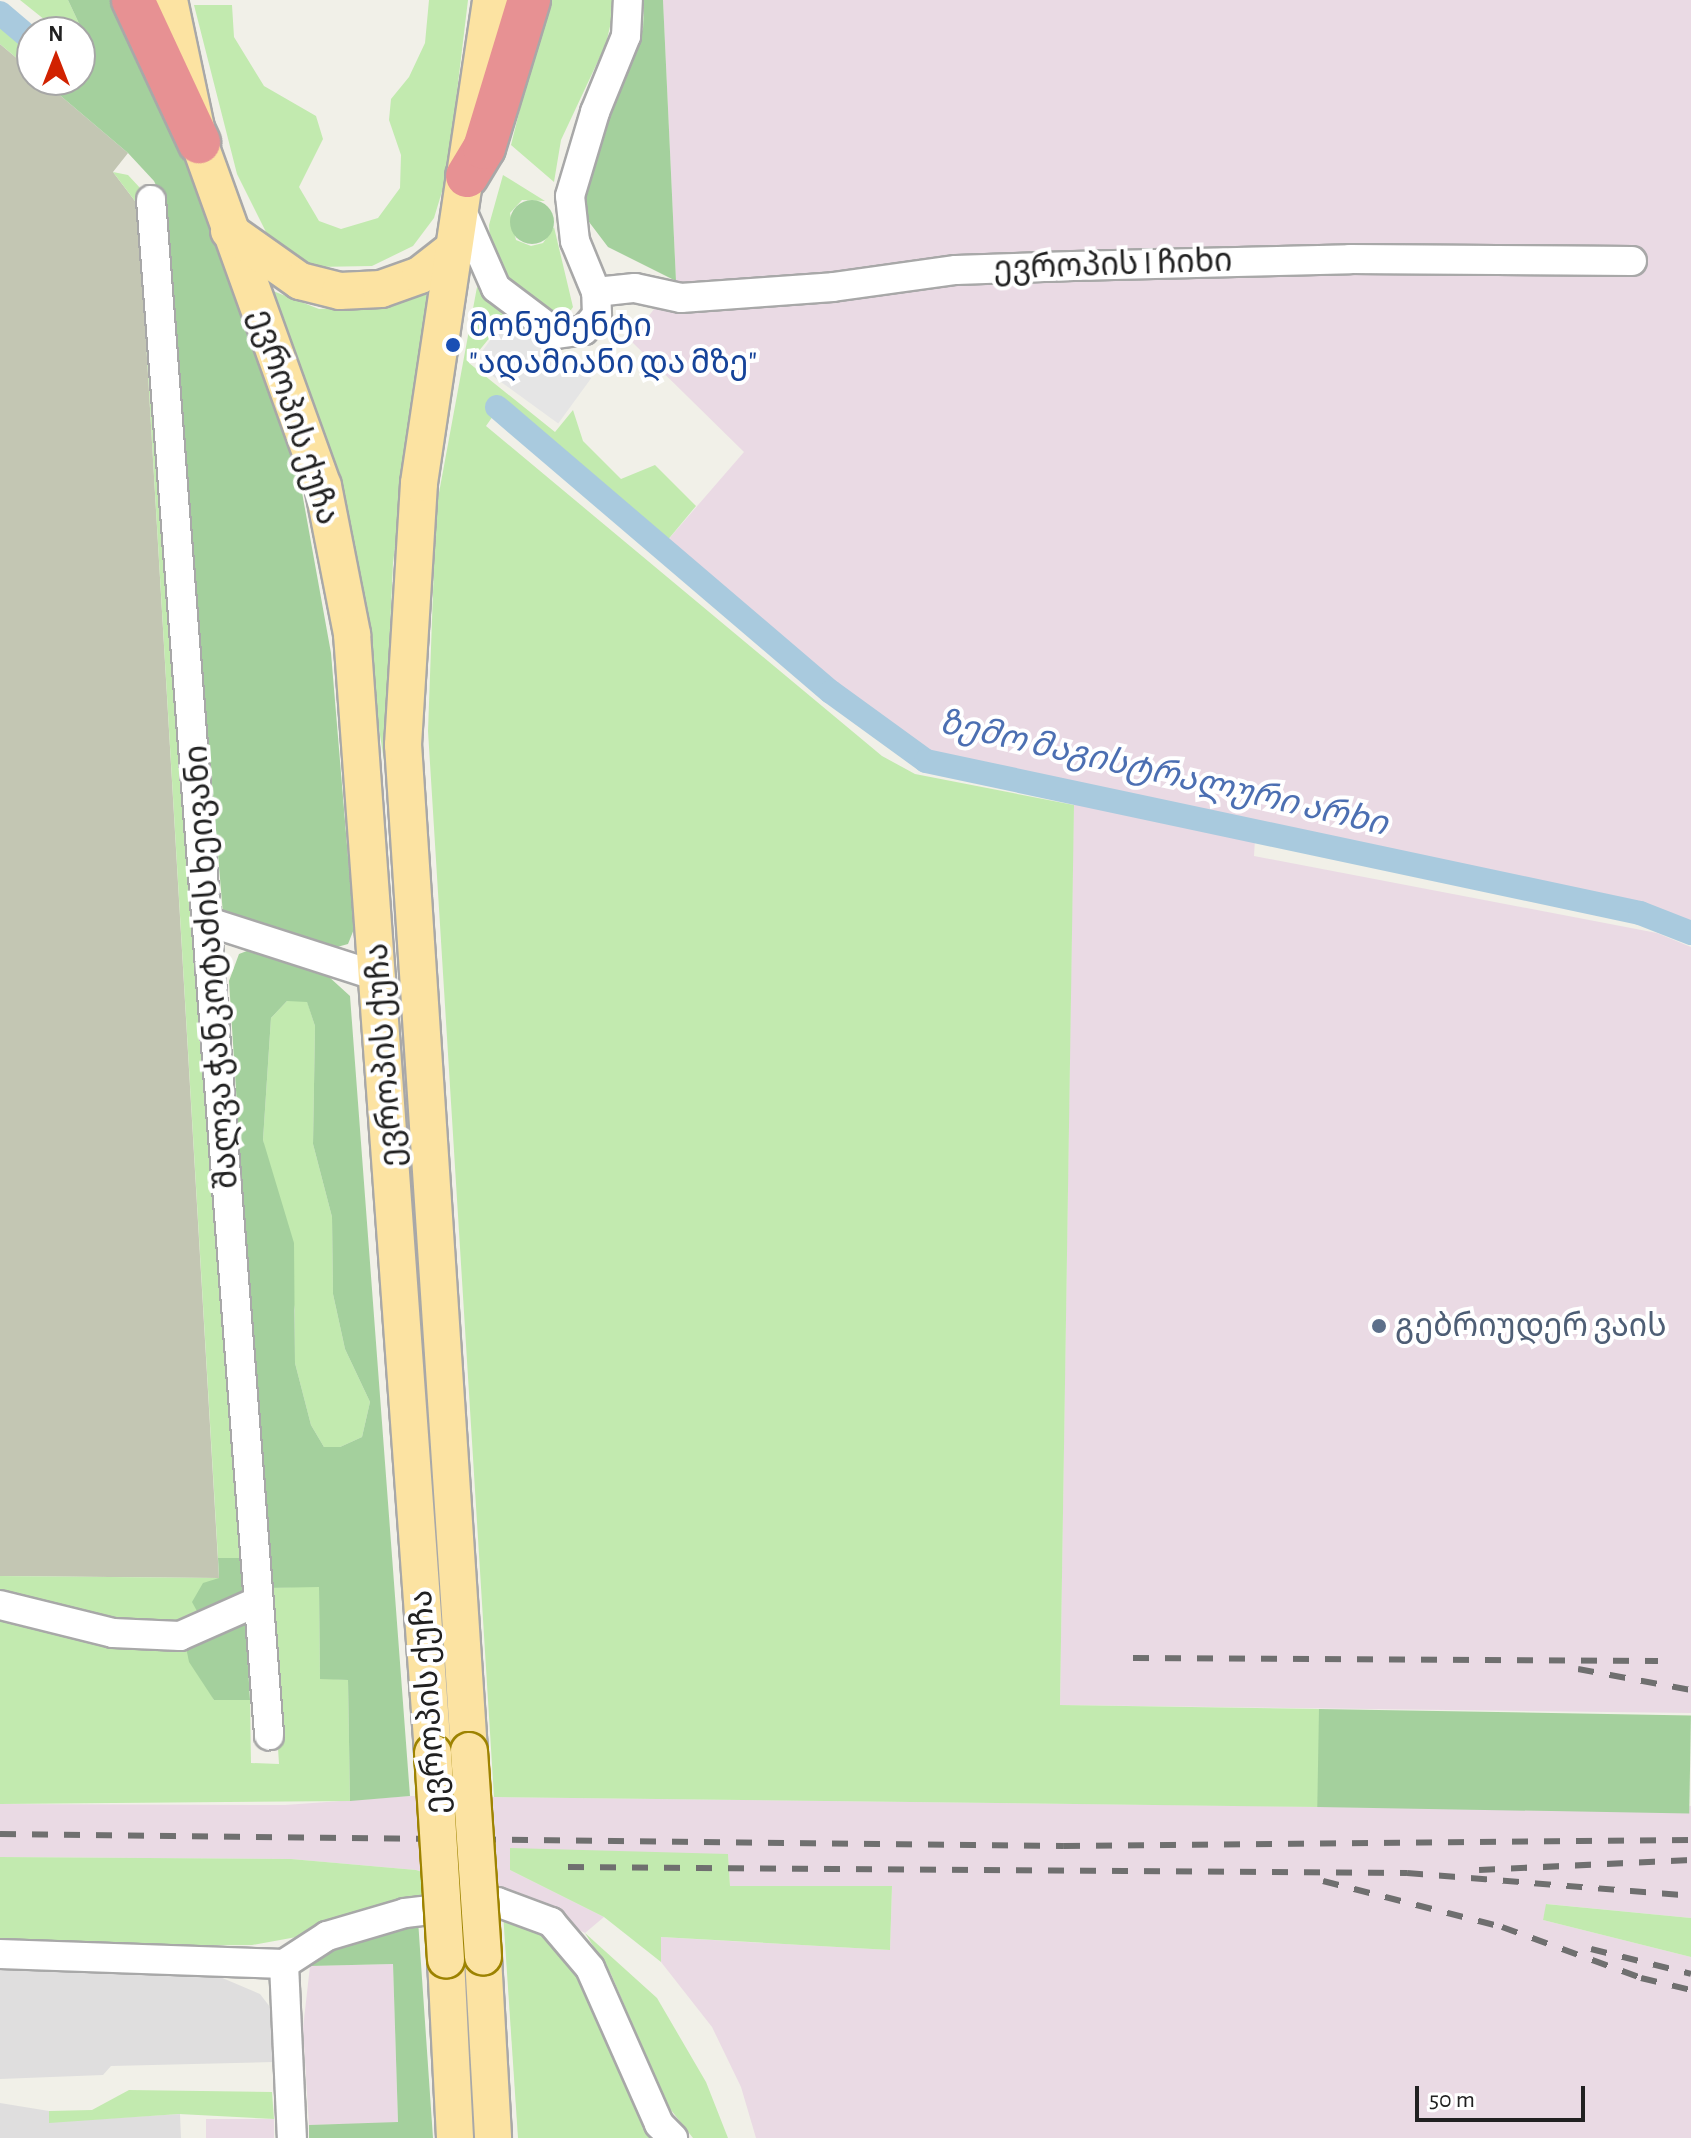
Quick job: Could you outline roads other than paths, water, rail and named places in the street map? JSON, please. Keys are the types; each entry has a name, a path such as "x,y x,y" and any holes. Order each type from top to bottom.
{"highway":[{"path":"133,0 199,142"},
{"path":"464,194 484,148 529,0"}],"main road":[{"name":"ევროპის ქუჩა","path":"169,0 199,142 228,230 279,356 323,486 352,634 380,977 433,1753 455,2138"},
{"name":"ევროპის ქუჩა","path":"491,0 419,483 403,745 493,2138"},
{"path":"228,230 300,281 340,291 381,289 420,275 452,250"}],"street":[{"path":"464,194 496,288 557,334 573,334 590,323 597,315 596,292 575,241 570,196 626,36 628,0"},
{"name":"შალვა ჭანკოტაძის ხეივანი","path":"151,200 209,922 269,1735"},
{"name":"ევროპის I ჩიხი","path":"596,292 635,288 681,298 833,287 956,270 1131,264 1350,259 1632,261"},
{"path":"209,922 380,977"},
{"path":"0,1605 113,1633 180,1636 259,1601"},
{"path":"0,1954 284,1964 327,1936 405,1913 497,1902 551,1922 590,1968 659,2124 673,2138"},
{"path":"284,1964 292,2138"}],"waterway":[{"name":"ზემო მაგისტრალური არხი","path":"0,13 16,26"},
{"name":"ზემო მაგისტრალური არხი","path":"497,407 831,692 926,761 1640,913 1691,933"}],"railway":[{"path":"1133,1658 1658,1661"},
{"path":"1578,1669 1691,1690"},
{"path":"0,1834 1064,1846 1691,1840"},
{"path":"1479,1870 1691,1860"},
{"path":"568,1867 1407,1873 1691,1896"},
{"path":"1323,1881 1502,1927 1641,1978 1691,1990"},
{"path":"1591,1949 1691,1974"}],"place":[{"name":"მონუმენტი \"ადამიანი და მზე\"","path":"453,345"},
{"name":"გებრიუდერ ვაის","path":"1379,1326"}]}
